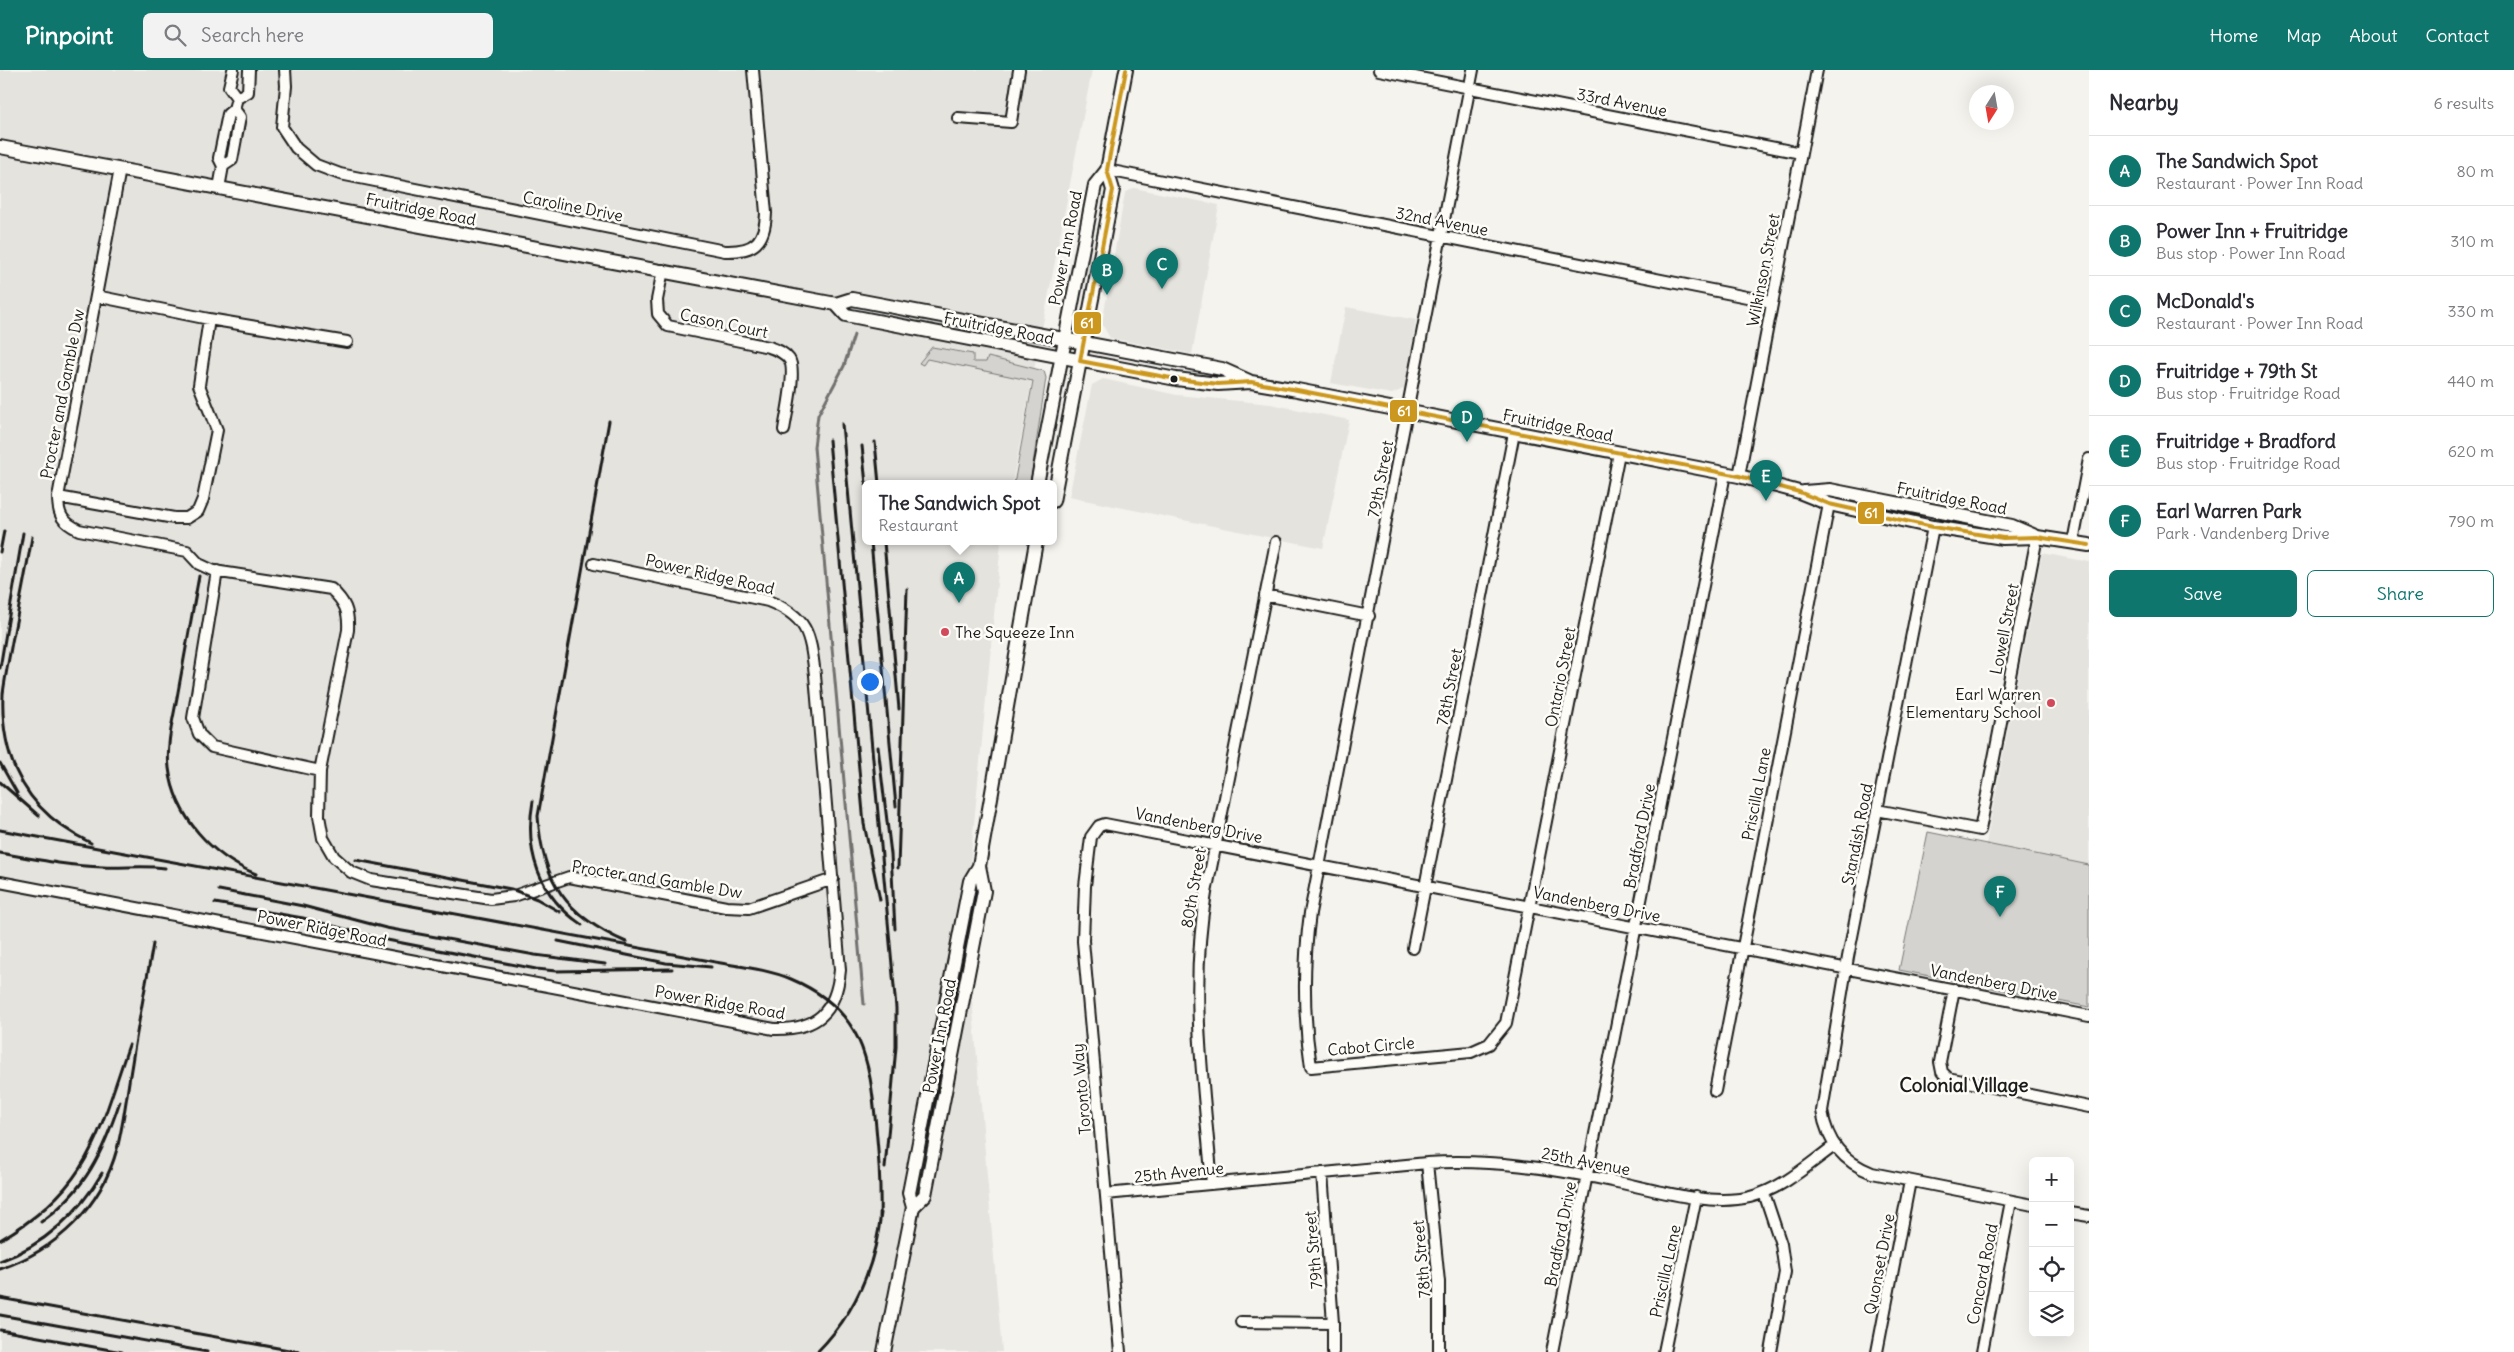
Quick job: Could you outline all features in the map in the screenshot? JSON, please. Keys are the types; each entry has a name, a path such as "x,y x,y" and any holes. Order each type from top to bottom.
{"main road":[{"name":"Power Inn Road","path":"1057,480 1113,190 1107,170 1126,70"},
{"name":"Fruitridge Road","path":"0,147 836,304 852,299 1222,369 1251,382 1739,476 1799,492 1829,504 1933,527 2003,538 2038,537 2089,545"},
{"name":"Power Inn Road","path":"1038,480 1095,185 1107,170"},
{"name":"Fruitridge Road","path":"836,304 846,315 1080,361 1176,379 1218,384 1251,382"},
{"name":"Fruitridge Road","path":"1799,492 1830,490 2012,526 2038,537"},
{"name":"Power Inn Road","path":"884,1352 913,1207 909,1194 970,882 979,866 1035,545"}],"street":[{"path":"233,70 229,87 237,98"},
{"path":"219,188 223,166 219,158 228,114 234,109 237,98 248,92 249,70"},
{"name":"Caroline Drive","path":"285,70 286,86 282,126 296,148 316,165 340,174 725,251 742,252 756,244 765,230 766,213 753,70"},
{"path":"958,118 1011,122 1019,70"},
{"name":"33rd Avenue","path":"1380,70 1801,153"},
{"name":"79th Street","path":"1320,864 1473,70"},
{"name":"Wilkinson Street","path":"1739,476 1816,70"},
{"name":"Procter and Gamble Dw","path":"120,169 58,497 58,511 66,524 79,530 186,550 199,564 217,571 331,589 343,600 349,614 348,630 320,771 318,816 323,838 334,857 350,872 371,880 491,899 514,896 569,877 726,907 749,908 833,879"},
{"name":"32nd Avenue","path":"1107,170 1772,302"},
{"name":"Cason Court","path":"663,270 657,300 658,314 668,326 769,347 781,352 790,361 792,375 784,430"},
{"name":"Procter and Gamble Dw","path":"96,296 209,319 347,342"},
{"name":"Procter and Gamble Dw","path":"58,497 174,518 187,518 198,511 203,499 217,430 199,385 209,319"},
{"name":"78th Street","path":"1413,948 1514,432"},
{"name":"Ontario Street","path":"1530,906 1620,453"},
{"path":"2073,542 2089,459"},
{"name":"Bradford Drive","path":"1552,1352 1725,474"},
{"name":"Priscilla Lane","path":"1715,1091 1829,504"},
{"name":"Standish Road","path":"1834,1146 1824,1125 1822,1099 1933,527"},
{"name":"Lowell Street","path":"1877,810 1980,830 2038,537"},
{"name":"80th Street","path":"1212,1184 1197,1011 1197,977 1202,918 1276,542"},
{"name":"Power Ridge Road","path":"0,882 774,1029 795,1030 814,1023 829,1009 838,990 840,970 811,641 802,623 787,609 768,601 594,564"},
{"path":"217,571 194,718 199,734 212,746 320,771"},
{"path":"1265,595 1369,616"},
{"name":"Vandenberg Drive","path":"1099,826 1114,824 2089,1016"},
{"name":"Toronto Way","path":"1099,826 1091,837 1083,916 1120,1352"},
{"name":"Cabot Circle","path":"1320,864 1310,914 1304,978 1305,1010 1311,1067 1471,1052 1489,1044 1502,1032 1508,1016 1530,906"},
{"path":"1954,989 1940,1062 1940,1068 1948,1078 2089,1108"},
{"path":"1834,1146 1842,1156 1859,1168 1872,1173 2029,1204"},
{"name":"25th Avenue","path":"1106,1194 1427,1163 1506,1162 1696,1197 1734,1200 1764,1193 1777,1186 1834,1146"},
{"name":"78th Street","path":"1427,1163 1439,1282 1439,1352"},
{"name":"79th Street","path":"1322,1173 1334,1323 1333,1352"},
{"name":"Quonset Drive","path":"1877,1352 1910,1181"},
{"path":"1764,1193 1781,1244 1785,1272 1770,1352"},
{"name":"Priscilla Lane","path":"1664,1352 1696,1197"},
{"name":"Concord Road","path":"1982,1352 2011,1201"},
{"path":"2074,1214 2089,1216"},
{"path":"1241,1322 1334,1323"}],"shaded area":[{"path":"0,70 1092,70 1013,480 862,480 862,545 1001,545 965,917 1002,1352 0,1352"},
{"path":"1134,188 1219,205 1192,354 1110,338 1102,324 1125,193"},
{"path":"1346,307 1416,320 1405,388 1392,394 1331,383"},
{"path":"932,347 973,354 973,362 986,362 988,357 1044,371 1046,378 1031,480 1015,480 1033,381 927,359 923,365 919,363"},
{"path":"1103,379 1177,395 1270,404 1349,420 1323,548 1069,497 1092,385"},
{"name":"Earl Warren Elementary School","path":"2042,553 2089,562 2089,865 1986,844"},
{"path":"1928,832 2089,865 2089,1007 1899,970"}],"waterway":[{"path":"854,335 844,366 818,415 814,447 864,1004"}],"railway":[{"path":"609,421 538,816 540,839 545,859 552,878 561,894 573,908 588,920 605,932 626,942"},
{"path":"842,424 896,1008 896,1047 885,1168"},
{"path":"829,440 864,824 880,900"},
{"path":"875,442 879,480"},
{"path":"862,446 866,480"},
{"path":"0,552 4,531"},
{"path":"0,668 23,533"},
{"path":"32,537 3,694 3,720 7,743 13,765 23,784 36,802 51,817 91,843"},
{"path":"871,545 896,806"},
{"path":"884,545 899,709"},
{"path":"199,576 171,730 169,768 179,803 198,833 225,857 256,874"},
{"path":"898,868 907,589"},
{"path":"878,747 891,854 895,929"},
{"path":"0,763 17,793"},
{"path":"0,782 39,816"},
{"path":"533,801 531,837 533,855 538,871 545,886 555,900 582,925"},
{"path":"0,830 771,972 791,979 815,991 833,1005 848,1021 858,1038 865,1058 874,1102 880,1184 880,1218"},
{"path":"0,853 77,865 165,868"},
{"path":"356,860 511,889 537,899 560,912"},
{"path":"219,890 303,906 386,928 535,955 605,964"},
{"path":"215,903 303,918 382,939 536,969 556,971 672,969"},
{"path":"558,941 666,963 711,967"},
{"path":"0,1269 40,1251 74,1224 88,1208 110,1170 122,1128 153,944"},
{"path":"0,1240 54,1201 72,1180 86,1158 98,1133 129,1045"},
{"path":"41,1222 70,1197 91,1169 107,1137 120,1101"},
{"path":"0,1261 16,1255 59,1226 83,1201 102,1173"},
{"path":"817,1352 843,1321 861,1288 874,1252 881,1213"},
{"path":"0,1298 300,1352"},
{"path":"0,1315 207,1352"},
{"path":"0,1330 122,1352"}],"transit line":[{"name":"61","path":"1126,70 1107,170 1113,190 1080,361 1176,379 1218,384 1251,382 1292,389 1739,476 1799,492 1829,504 1933,527 2003,538 2037,537 2089,545"}],"place":[{"name":"McDonald's","path":"1162,289"},
{"name":"Power Inn + Fruitridge","path":"1107,295"},
{"name":"Fruitridge + 79th St","path":"1467,442"},
{"name":"Fruitridge + Bradford","path":"1766,501"},
{"name":"The Sandwich Spot","path":"959,603"},
{"name":"The Squeeze Inn","path":"945,632"},
{"name":"Earl Warren Elementary School","path":"2051,703"},
{"name":"Earl Warren Park","path":"2000,917"}],"district":[{"name":"Colonial Village","path":"1964,1085"}]}
